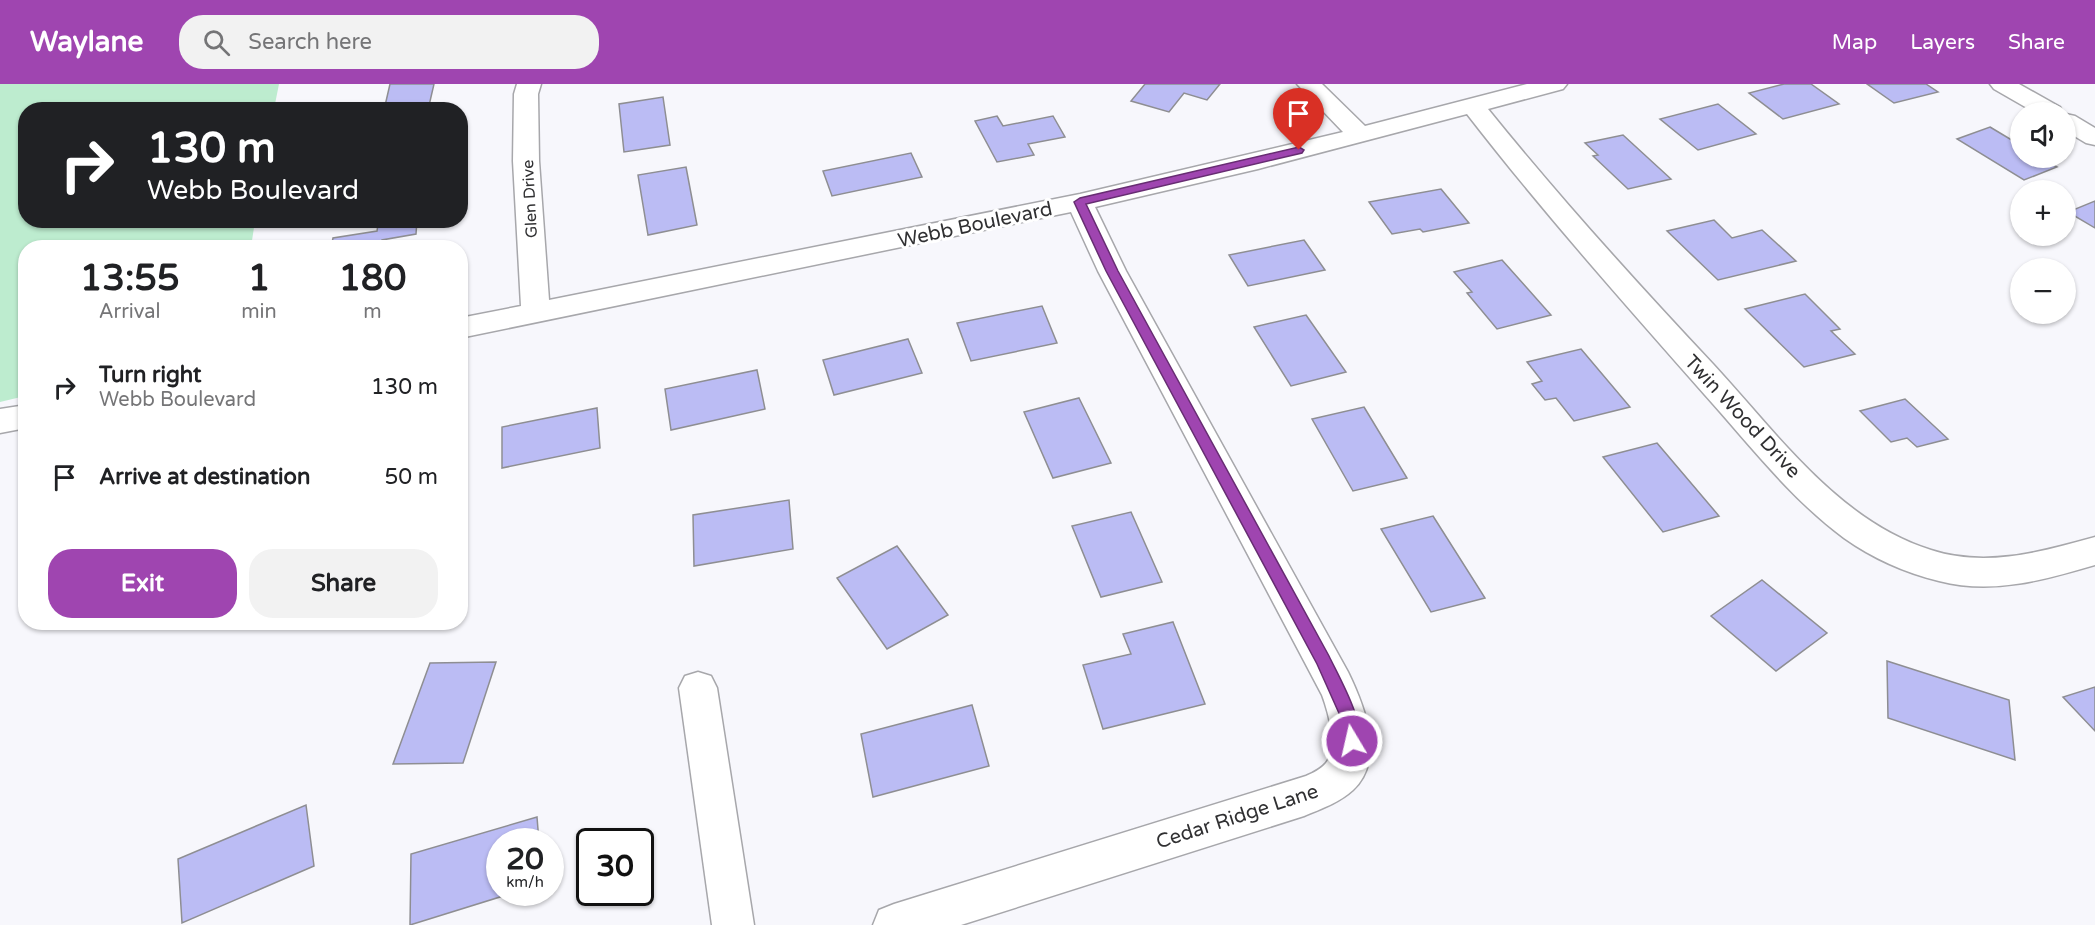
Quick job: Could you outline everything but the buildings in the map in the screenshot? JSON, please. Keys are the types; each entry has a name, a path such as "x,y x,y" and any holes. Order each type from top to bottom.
{"street":[{"name":"Glen Drive","path":"529,84 526,94 526,161 536,313"},
{"path":"1309,84 1360,135"},
{"name":"Webb Boulevard","path":"468,326 1080,202 1360,135 1555,84"},
{"path":"2002,84 2034,102"},
{"name":"Twin Wood Drive","path":"1473,106 1522,170 1614,275 1794,473 1857,529 1896,552 1941,568 1990,573 2026,571 2095,551"},
{"path":"2076,127 2095,138"},
{"name":"Cedar Ridge Lane","path":"894,925 1304,797 1326,786 1345,770 1352,741 1350,720 1344,705 1318,650 1112,271 1080,202"},
{"path":"0,421 18,418"},
{"path":"698,688 733,925"}],"green space":[{"path":"0,84 279,84 275,102 18,102 18,228 254,228 252,240 18,240 18,398 0,402"}],"route":[{"path":"1299,150 1080,202 1112,271 1324,661 1350,720 1352,741"}]}
